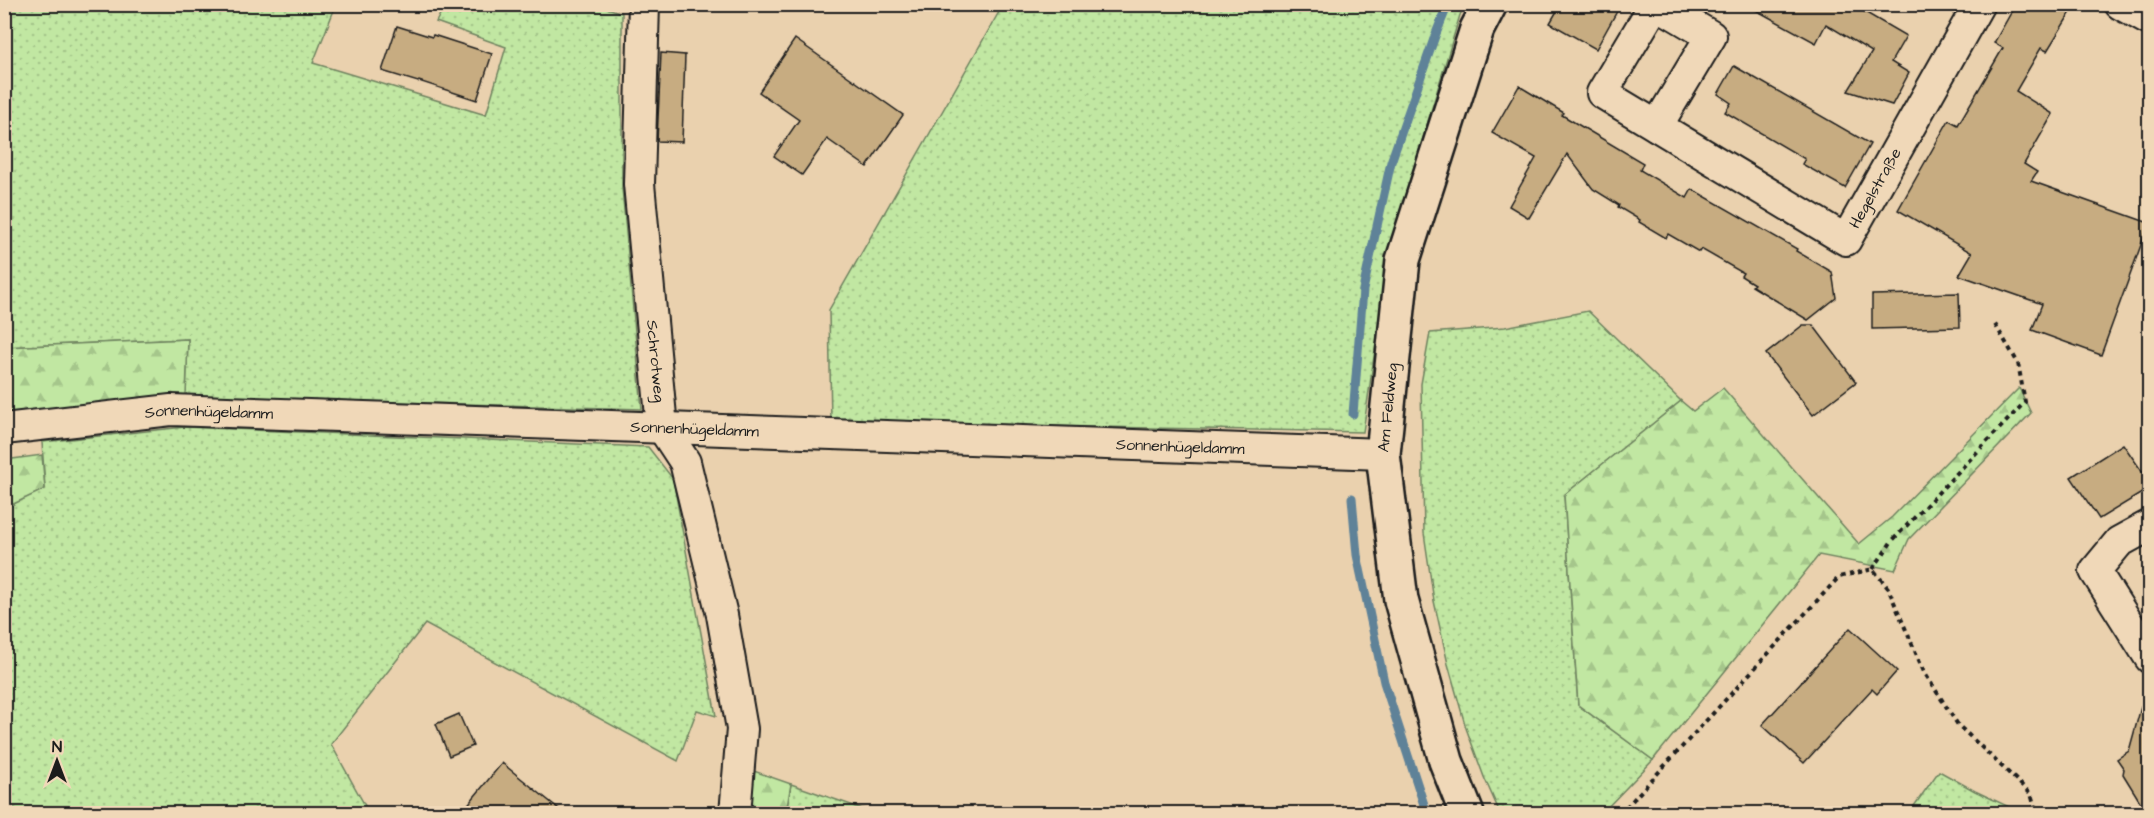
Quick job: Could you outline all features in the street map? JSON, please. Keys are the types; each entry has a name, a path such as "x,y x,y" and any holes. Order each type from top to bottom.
{"street":[{"name":"Schrotweg","path":"644,4 639,184 662,427 685,462 722,615 742,729 735,813"},
{"name":"Am Feldweg","path":"1467,813 1446,761 1401,600 1383,454 1403,260 1477,29 1490,4"},
{"name":"Hegelstraße","path":"1657,126 1711,36 1656,4 1602,93 1845,240 1979,4"},
{"path":"2120,4 2147,19"},
{"name":"Sonnenhügeldamm","path":"4,429 171,410 1383,454"},
{"path":"2150,525 2120,542 2096,572 2150,658"}],"path":[{"path":"1620,813 1839,577 1872,569 1892,541 2025,402 2018,363 1994,321"},
{"path":"1872,569 1887,588 1924,672 1959,725 2031,794 2037,813"}],"green space":[{"path":"4,5 336,5 313,63 486,115 506,47 436,22 445,5 599,5 622,13 622,188 642,409 186,396 188,339 5,347"},
{"path":"1003,5 1465,5 1460,15 1390,247 1363,432 831,422 829,310"},
{"path":"1588,311 1681,401 1564,495 1578,705 1653,760 1602,813 1500,813 1466,728 1448,664 1434,601 1424,533 1421,384 1430,333 1505,327"},
{"path":"188,339 186,396 100,403 5,415 4,347"},
{"path":"1723,388 1859,544 1892,517 2019,388 2031,413 1909,539 1895,570 1819,555 1653,760 1578,705 1564,495 1681,401 1693,411"},
{"path":"185,427 648,447 673,479 716,716 697,710 678,761 425,624 331,744 369,813 5,814 5,508 45,488 42,442"},
{"path":"42,455 45,489 5,508 5,460"},
{"path":"748,769 791,784 786,813 749,813"},
{"path":"1939,771 1975,791 2021,813 1909,813"},
{"path":"791,784 874,813 786,813"}],"building":[{"path":"1561,4 1621,4 1596,49 1550,23"},
{"path":"1745,4 1851,4 1906,36 1891,62 1909,73 1892,105 1848,91 1872,52 1826,24 1816,43"},
{"path":"2016,4 2076,4 2047,51 2041,48 2016,91 2053,114 2024,164 2037,172 2031,181 2149,223 2101,355 2032,330 2042,304 1959,275 1972,253 1898,210 1949,120 1958,125 2003,48 1994,43"},
{"path":"397,26 492,54 477,100 382,71"},
{"path":"795,39 903,115 867,167 827,139 802,175 774,156 799,120 759,92"},
{"path":"661,53 685,55 682,142 657,141"},
{"path":"1734,66 1870,144 1845,188 1802,164 1805,159 1725,112 1731,103 1718,94"},
{"path":"1519,86 1564,113 1562,115 1643,163 1640,170 1687,198 1692,189 1797,249 1796,251 1832,272 1836,298 1808,320 1752,286 1754,284 1741,276 1743,273 1701,249 1699,252 1668,234 1666,238 1639,222 1640,220 1593,189 1567,154 1529,218 1509,206 1536,158 1492,133"},
{"path":"1959,293 1960,327 1872,329 1872,295"},
{"path":"1803,325 1813,325 1856,382 1813,415 1766,354"},
{"path":"2123,444 2150,483 2150,488 2099,519 2071,477"},
{"path":"1850,628 1897,671 1877,694 1872,689 1804,763 1762,725"},
{"path":"2141,707 2150,708 2150,813 2147,813 2123,774 2124,769 2117,759 2129,751"},
{"path":"459,714 473,746 449,756 436,724"},
{"path":"502,763 564,813 461,813"}],"waterway":[{"path":"1353,414 1363,290 1391,162 1448,4"},
{"path":"1352,498 1357,555 1384,682 1427,814"}]}
